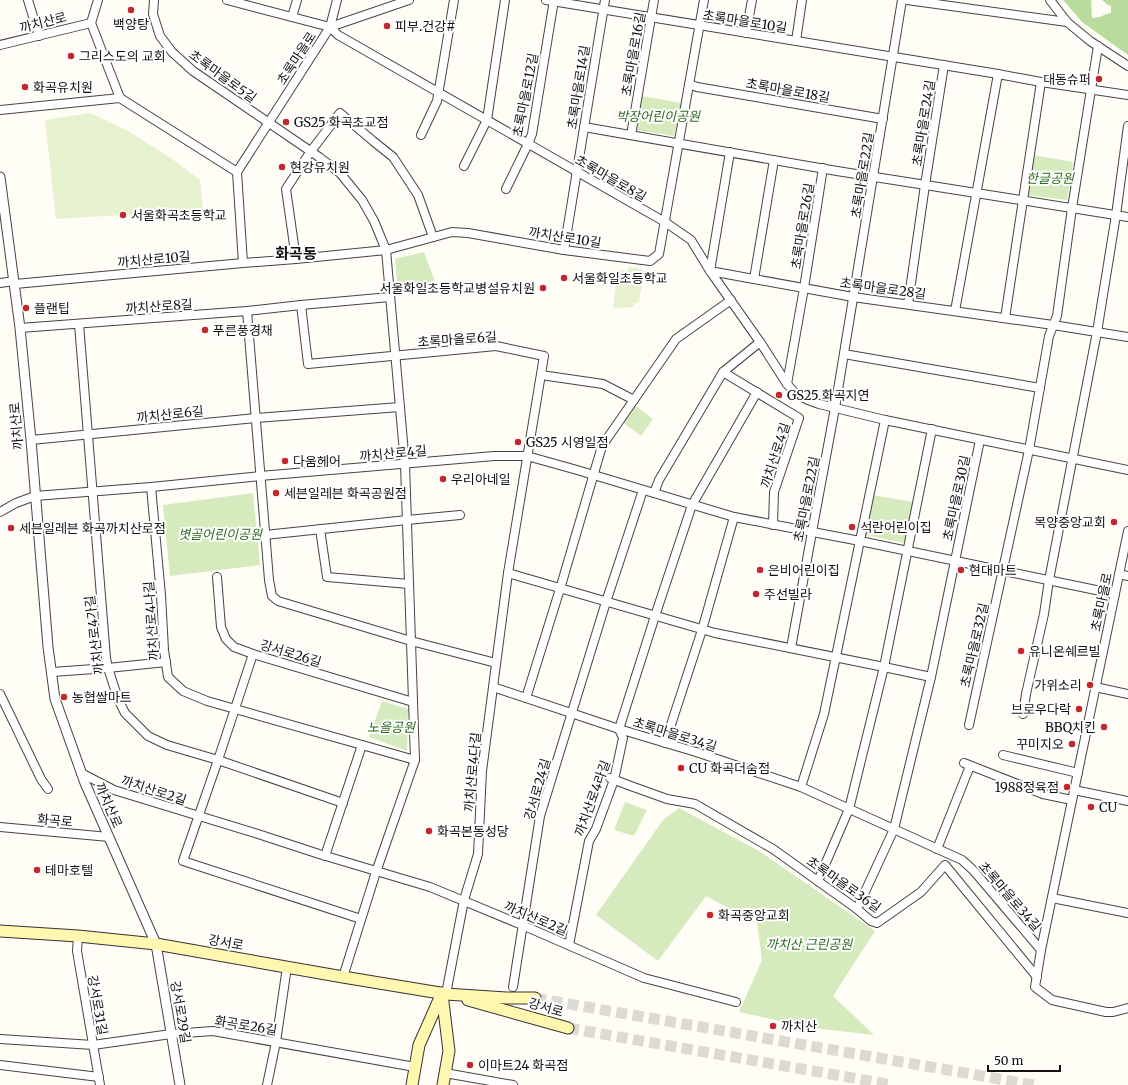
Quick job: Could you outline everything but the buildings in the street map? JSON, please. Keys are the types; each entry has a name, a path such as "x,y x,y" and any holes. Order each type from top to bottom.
{"main road":[{"name":"강서로","path":"0,931 78,936 156,944 444,993 506,998 535,998"},
{"name":"강서로","path":"444,993 568,1028"},
{"path":"412,1085 419,1045 444,993"},
{"path":"443,1085 449,1051 444,993"}],"street":[{"path":"28,0 39,36"},
{"path":"98,0 91,23 120,98 237,172 243,263"},
{"name":"초록마을로5길","path":"154,0 154,14 160,36 172,52 193,71 268,122"},
{"path":"227,0 330,27 337,0"},
{"path":"292,17 296,0"},
{"name":"초록마을로","path":"237,172 330,27 409,0"},
{"path":"421,135 437,101 454,0"},
{"path":"464,166 486,120 505,0"},
{"name":"초록마을로10길","path":"551,0 603,10 893,57"},
{"name":"초록마을로12길","path":"506,189 532,134 551,0"},
{"name":"초록마을로14길","path":"564,250 605,0"},
{"name":"초록마을로16길","path":"632,135 654,0"},
{"path":"665,222 704,0"},
{"path":"746,33 752,0"},
{"path":"796,41 802,0"},
{"name":"초록마을로22길","path":"791,648 835,408 902,0"},
{"path":"907,0 1066,22"},
{"path":"1050,0 1066,22 1090,41 1128,66"},
{"name":"까치산로","path":"0,45 91,23"},
{"name":"초록마을로8길","path":"330,27 338,35 665,222 691,240 710,271 760,342 787,384 795,393 808,400 835,408"},
{"path":"1003,571 1029,450 1049,336 1056,316 1098,46"},
{"name":"초록마을로24길","path":"893,57 1128,95"},
{"name":"초록마을로24길","path":"925,184 944,65"},
{"path":"955,311 998,74"},
{"path":"1005,318 1041,82"},
{"name":"초록마을로18길","path":"689,84 697,87 883,119"},
{"path":"0,110 120,98"},
{"path":"296,259 286,188 311,151 340,113 394,157 418,195 433,237"},
{"path":"268,122 340,172 362,200 374,221 386,250 400,407 405,464 415,760 376,872 343,977"},
{"path":"1023,714 1044,614 1049,580 1097,332 1116,214 1128,126"},
{"name":"초록마을로26길","path":"584,127 874,177 1128,217"},
{"path":"710,271 730,152"},
{"path":"754,279 774,160"},
{"name":"초록마을로26길","path":"787,384 823,168"},
{"name":"까치산로","path":"0,177 20,328 48,647 55,699 81,774 156,944"},
{"path":"908,304 925,184"},
{"name":"까치산로10길","path":"0,283 296,259 386,250 452,232 468,233 564,250 650,261 659,254 665,222"},
{"name":"초록마을로28길","path":"710,271 853,297 1128,337"},
{"name":"까치산로8길","path":"20,328 247,311 301,304 390,297"},
{"path":"526,698 602,446 676,339 731,300"},
{"path":"301,304 308,364 395,355"},
{"path":"247,311 265,535 272,596 278,601 411,641 496,663"},
{"path":"78,324 92,492"},
{"path":"654,493 659,480 723,372 760,342"},
{"name":"초록마을로6길","path":"395,355 496,346 544,356 541,375"},
{"path":"844,354 1040,388"},
{"name":"까치산로4길","path":"723,372 799,418 774,492 773,524"},
{"path":"527,456 541,375 603,384 634,400"},
{"path":"692,505 757,392"},
{"name":"까치산로6길","path":"31,440 256,418 400,407"},
{"name":"초록마을로30길","path":"835,408 932,430 1128,470"},
{"path":"801,787 824,714 885,420"},
{"path":"818,881 849,809 884,666 932,430"},
{"name":"초록마을로30길","path":"955,561 980,440"},
{"name":"까치산로4길","path":"35,496 151,488 260,476 494,456 527,456 734,517 812,532"},
{"name":"까치산로4다길","path":"444,993 464,900 478,854 482,771 508,573 527,456"},
{"name":"까치산로4나길","path":"151,488 161,595 164,650 168,677 183,691 207,701 415,760"},
{"name":"강서로24길","path":"513,987 540,816 606,602 643,490"},
{"name":"까치산로4가길","path":"92,492 108,668 118,699 125,713 148,736 166,745 218,760 343,803"},
{"path":"0,512 16,503 35,496"},
{"name":"까치산로4라길","path":"569,945 588,842 596,829 623,738 619,729 654,616 692,505"},
{"path":"265,535 460,515"},
{"path":"665,743 702,630 734,517"},
{"path":"320,529 327,577 409,584"},
{"name":"초록마을로","path":"1128,531 1041,950 1035,987 1052,1000 1106,1012 1113,1012 1128,1008"},
{"path":"812,532 1115,594"},
{"path":"857,909 894,829 931,677 955,561"},
{"name":"초록마을로32길","path":"969,725 1003,571"},
{"path":"508,573 702,630 884,666 931,677"},
{"path":"1119,574 1128,576"},
{"name":"강서로26길","path":"217,577 221,628 226,639 234,647 252,654 413,702"},
{"path":"199,816 252,654"},
{"path":"52,672 166,662"},
{"name":"초록마을로34길","path":"493,688 801,787 962,860 973,870 1041,950"},
{"path":"1096,688 1128,694"},
{"path":"0,694 41,778 48,789"},
{"path":"326,856 362,745"},
{"path":"1003,755 1078,773"},
{"path":"936,849 967,764 1043,794 1072,800"},
{"name":"까치산로2길","path":"81,774 114,790 376,872 430,887 464,900 644,978 736,1002"},
{"name":"초록마을로36길","path":"611,779 667,799 695,804 773,849 857,909 871,921 877,923 921,892 944,865"},
{"path":"1074,790 1128,801"},
{"name":"까치산로2길","path":"199,816 183,861 361,919"},
{"name":"화곡로","path":"0,827 109,837"},
{"path":"950,855 944,865 1037,977"},
{"path":"1052,898 1128,913"},
{"name":"강서로31길","path":"0,1065 100,1081 76,951 78,936"},
{"name":"강서로29길","path":"156,944 180,1085"},
{"path":"267,1085 276,1042 287,967"},
{"name":"화곡로26길","path":"0,1039 93,1045 172,1034 213,1031 415,1067"},
{"path":"445,1073 513,1085"}],"green space":[{"path":"1063,0 1091,0 1092,18 1111,13 1111,6 1102,0 1128,0 1128,55 1082,22"},
{"name":"박장어린이공원","path":"642,96 681,103 674,136 636,130"},
{"path":"90,113 128,131 171,158 200,180 203,210 56,219 45,120"},
{"name":"한글공원","path":"1033,155 1073,162 1067,200 1027,195"},
{"path":"424,252 437,287 398,293 395,259"},
{"path":"628,267 638,268 648,273 643,279 639,302 634,304 632,307 615,308 613,307 618,270 628,271"},
{"path":"633,404 653,419 641,436 621,421"},
{"name":"볏골어린이공원","path":"253,493 260,565 170,576 163,505"},
{"path":"873,495 913,502 905,543 865,535"},
{"name":"노을공원","path":"382,701 408,709 407,751 369,737"},
{"path":"625,802 647,810 634,836 614,830"},
{"name":"까치산 근린공원","path":"679,808 759,851 875,931 833,996 874,1035 813,1028 739,1012 762,960 757,923 706,896 658,961 596,915 663,820"}],"tunnel":[{"path":"535,998 1034,1085"},
{"path":"568,1028 893,1085"}],"place":[{"name":"백양탕","path":"131,10"},
{"name":"피부.건강#","path":"387,26"},
{"name":"그리스도의 교회","path":"71,56"},
{"name":"대동슈퍼","path":"1099,79"},
{"name":"화곡유치원","path":"25,87"},
{"name":"GS25 화곡초교점","path":"286,122"},
{"name":"현강유치원","path":"282,167"},
{"name":"서울화곡초등학교","path":"123,215"},
{"name":"서울화일초등학교","path":"564,278"},
{"name":"서울화일초등학교병설유치원","path":"543,288"},
{"name":"플랜팁","path":"26,308"},
{"name":"푸른풍경채","path":"205,330"},
{"name":"GS25 화곡지연","path":"779,395"},
{"name":"GS25 시영일점","path":"518,442"},
{"name":"다움헤어","path":"285,461"},
{"name":"우리아네일","path":"443,479"},
{"name":"세븐일레븐 화곡공원점","path":"276,493"},
{"name":"목양중앙교회","path":"1114,522"},
{"name":"석란어린이집","path":"852,527"},
{"name":"세븐일레븐 화곡까치산로점","path":"11,528"},
{"name":"은비어린이집","path":"760,570"},
{"name":"현대마트","path":"961,570"},
{"name":"주선빌라","path":"756,594"},
{"name":"유니온쉐르빌","path":"1021,651"},
{"name":"가위소리","path":"1090,685"},
{"name":"농협쌀마트","path":"64,697"},
{"name":"브로우다락","path":"1079,709"},
{"name":"BBQ치킨","path":"1104,727"},
{"name":"꾸미지오","path":"1072,744"},
{"name":"CU 화곡더숨점","path":"681,768"},
{"name":"1988정육점","path":"1067,787"},
{"name":"CU","path":"1091,807"},
{"name":"화곡본동성당","path":"429,831"},
{"name":"테마호텔","path":"37,870"},
{"name":"화곡중앙교회","path":"710,915"},
{"name":"까치산","path":"773,1026"},
{"name":"이마트24 화곡점","path":"470,1065"}],"district":[{"name":"화곡동","path":"296,254"}]}
